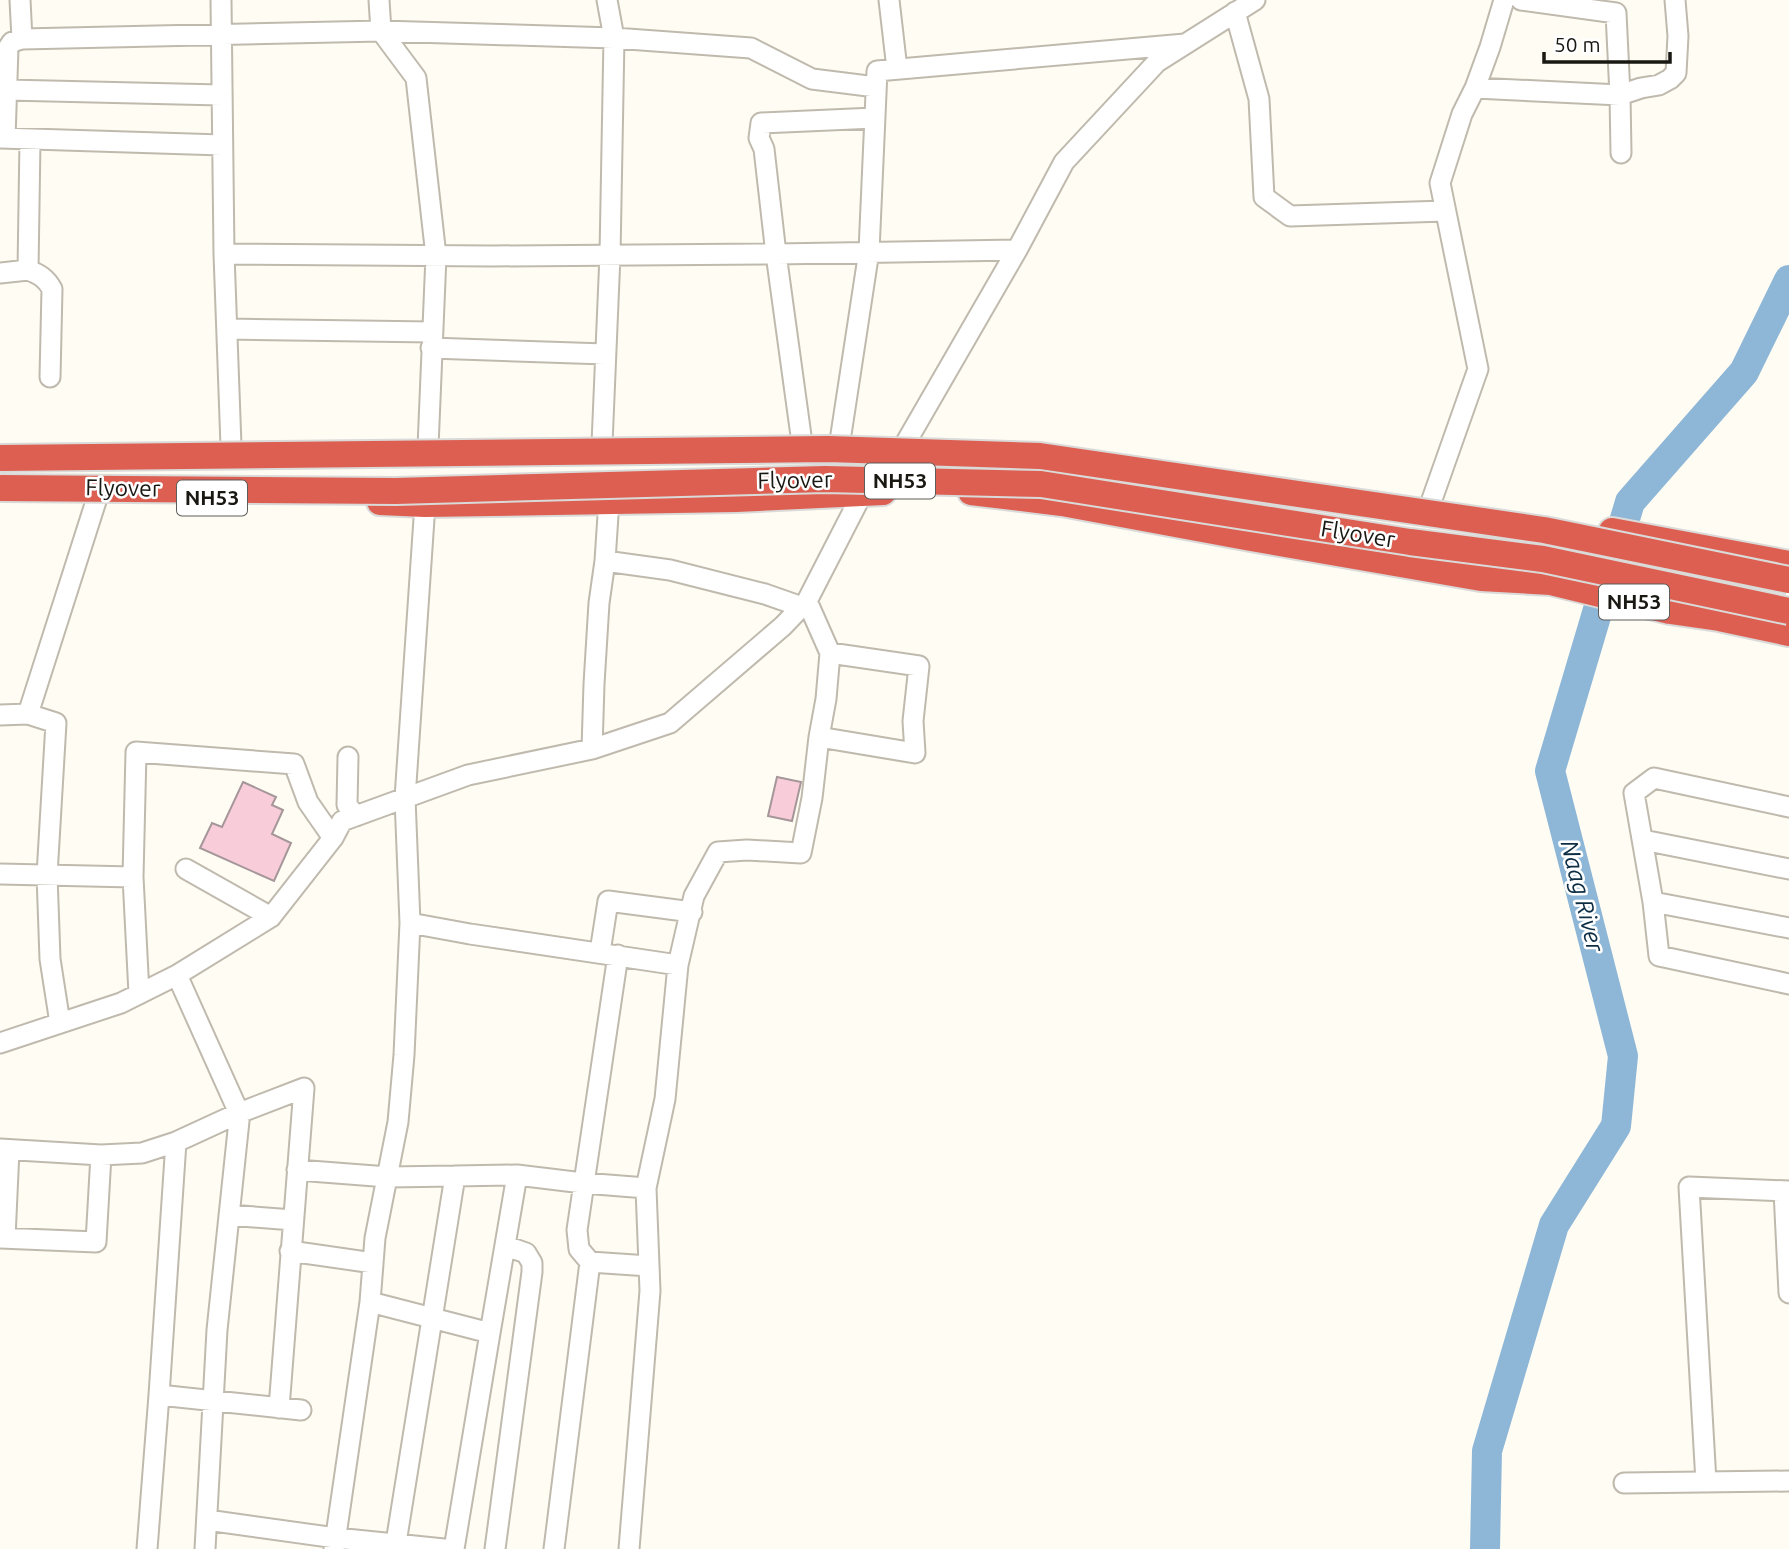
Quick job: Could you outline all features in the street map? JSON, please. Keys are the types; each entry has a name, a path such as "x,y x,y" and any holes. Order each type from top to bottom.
{"highway":[{"name":"NH53","path":"0,451 52,446 428,447 840,441 905,444 936,440 1039,450 1328,495 1563,521 1789,564"},
{"path":"622,500 634,443"},
{"path":"228,498 232,446"},
{"name":"Flyover","path":"0,458 814,449 1040,456 1544,530 1789,580"},
{"name":"Flyover","path":"0,488 396,491 825,479 1041,484 1410,542 1543,558 1789,611"},
{"name":"NH53","path":"0,496 228,498 425,504 736,499 863,492 966,491 1062,503 1480,578 1551,582 1671,611 1789,633"},
{"path":"1551,582 1563,521"}],"street":[{"path":"20,0 22,38"},
{"path":"220,0 223,254 232,446"},
{"path":"379,0 381,31 415,78 436,256 428,447"},
{"path":"601,444 610,255 614,37 607,0"},
{"path":"889,0 897,69"},
{"path":"905,444 1017,250 1064,162 1157,62 1255,0"},
{"path":"1430,505 1478,369 1440,183 1462,114 1490,47 1504,0"},
{"path":"1521,0 1616,13 1621,153"},
{"path":"1475,88 1620,95 1659,85 1676,73 1678,36 1675,0"},
{"path":"1235,12 1259,99 1264,197 1290,216 1445,211"},
{"path":"222,145 3,138 8,48 12,42 22,38 381,31 614,37 751,48 812,79 876,87"},
{"path":"0,1043 121,1003 177,975 271,917 333,838 342,821 468,775 592,749 670,723 805,604 863,492 840,441 869,251 877,71 1185,44"},
{"path":"7,90 221,95"},
{"path":"802,443 764,149 759,138 761,123 875,118"},
{"path":"27,270 30,139"},
{"path":"223,254 436,256 1017,250"},
{"path":"0,273 27,270 39,274 52,289 50,377"},
{"path":"227,329 432,340 606,355"},
{"path":"28,714 97,498"},
{"path":"592,749 599,603 605,561 622,500"},
{"path":"335,1544 370,1302 375,1238 398,1122 404,1055 410,923 405,798 425,504"},
{"path":"605,561 670,570 805,604 830,653 812,798 800,853 747,850 718,852 694,896 678,965 665,1099 646,1188 650,1291 629,1549"},
{"path":"819,737 915,752 913,721 919,666 830,653"},
{"path":"0,715 28,714 56,723 47,875 50,959 60,1023"},
{"path":"139,994 133,877 136,752 294,764 307,803 333,838"},
{"path":"348,757 347,805 356,816"},
{"path":"1789,807 1654,778 1634,793 1653,902 1659,956 1789,984"},
{"path":"1643,840 1789,869"},
{"path":"186,869 271,917"},
{"path":"0,874 133,877"},
{"path":"649,1266 590,1262 579,1249 577,1230 593,1132 609,954 608,901 691,912"},
{"path":"1653,902 1789,928"},
{"path":"410,923 678,965"},
{"path":"177,975 239,1113 217,1331 205,1549"},
{"path":"101,1155 96,1242 3,1238 5,1149 101,1155 142,1153 176,1142 239,1113 304,1088 278,1408"},
{"path":"147,1549 176,1142"},
{"path":"297,1170 388,1177 517,1175 583,1184 646,1188"},
{"path":"454,1549 517,1175"},
{"path":"396,1546 455,1176"},
{"path":"1706,1482 1689,1187 1786,1191 1789,1293"},
{"path":"229,1215 293,1220"},
{"path":"495,1549 532,1272 532,1263 526,1253 506,1246"},
{"path":"290,1251 373,1263"},
{"path":"554,1549 590,1262"},
{"path":"370,1302 490,1332"},
{"path":"159,1395 301,1410"},
{"path":"1624,1483 1789,1481"},
{"path":"207,1520 335,1544 444,1549"}],"building":[{"path":"777,777 801,782 792,821 768,816"},
{"path":"243,782 276,797 272,805 283,810 272,834 291,843 274,881 200,848 212,823 222,827"}],"waterway":[{"name":"Naag River","path":"1485,1549 1487,1451 1554,1225 1616,1126 1623,1056 1550,771 1630,502 1744,372 1789,280"}]}
